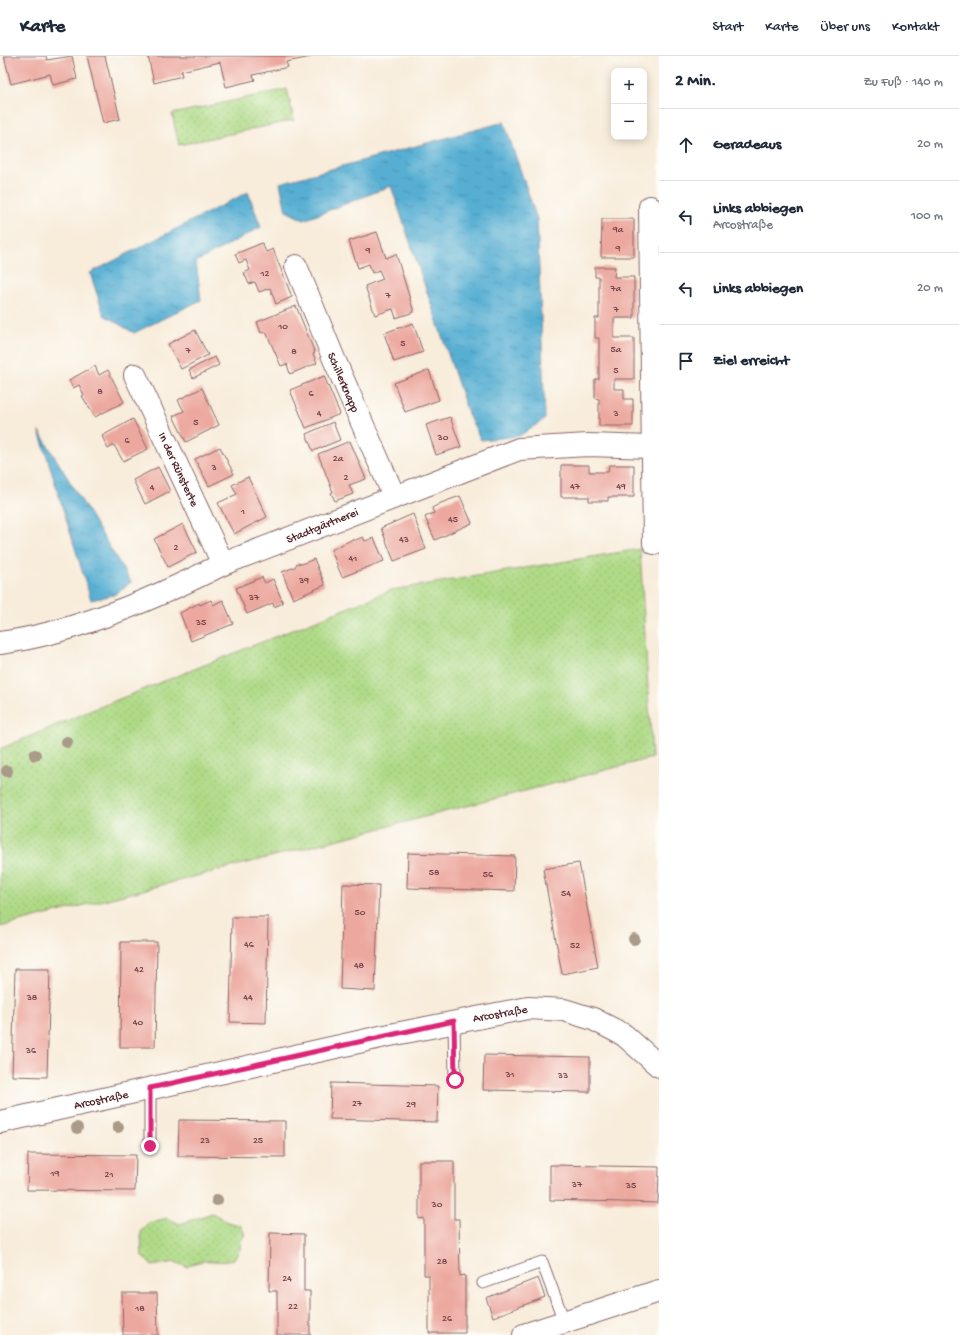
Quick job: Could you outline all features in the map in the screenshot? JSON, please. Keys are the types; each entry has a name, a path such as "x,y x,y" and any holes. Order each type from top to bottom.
{"street":[{"path":"650,207 653,299 652,447 654,543"},
{"name":"Schillerknapp","path":"296,266 334,359 394,496"},
{"name":"In der Rünsterte","path":"135,374 223,564"},
{"name":"Stadtgärtnerei","path":"0,643 59,630 126,608 186,583 223,564 519,448 588,445 652,447"},
{"name":"Arcostraße","path":"0,1122 454,1021 528,1008 564,1010 593,1019 624,1035 659,1066"},
{"path":"524,1335 564,1320 659,1291"}],"lane":[{"path":"454,1021 455,1080"},
{"path":"150,1088 150,1146"},
{"path":"482,1283 542,1262 564,1320"}],"green space":[{"path":"287,89 294,120 179,145 172,114"},
{"path":"640,549 652,758 0,927 0,749 92,710 392,590"},
{"path":"212,1213 232,1224 241,1226 245,1235 240,1242 241,1248 233,1260 220,1262 206,1261 194,1263 187,1267 175,1262 152,1266 142,1255 141,1232 148,1223 167,1218 180,1224"}],"water":[{"path":"504,122 537,219 545,419 519,436 481,440 469,416 391,186 304,220 286,211 280,183"},
{"path":"248,192 261,227 196,262 201,300 134,333 104,315 90,273"},
{"path":"39,431 131,582 114,595 91,600"}],"building":[{"path":"4,56 46,56 47,60 72,56 77,79 53,85 50,74 11,84"},
{"path":"87,56 105,56 120,119 103,123"},
{"path":"148,56 311,57 286,62 288,67 253,75 255,80 226,87 220,62 181,71 182,76 154,83"},
{"path":"602,219 634,219 634,257 601,257"},
{"path":"377,232 386,258 396,254 414,312 396,318 393,309 375,315 365,286 383,279 379,270 372,273 369,264 358,268 349,241"},
{"path":"262,243 266,252 273,249 292,297 276,304 270,288 259,292 255,282 249,284 244,273 250,270 246,260 239,263 235,254"},
{"path":"595,267 615,267 614,277 634,277 634,318 614,318 614,338 634,338 634,379 614,379 614,389 624,389 624,399 633,399 633,426 599,426 599,399 595,398 595,379 599,379 599,338 595,338 595,318 599,318 599,277 595,277"},
{"path":"296,306 315,353 313,354 317,363 290,374 287,364 281,366 266,332 261,333 257,322"},
{"path":"413,323 423,352 394,362 384,333"},
{"path":"195,330 208,355 181,369 168,344"},
{"path":"215,357 219,365 193,378 189,370"},
{"path":"95,366 99,375 108,370 124,402 95,417 82,396 84,395 79,385 73,388 69,380"},
{"path":"429,370 439,400 405,412 394,383"},
{"path":"324,376 340,414 306,428 290,390"},
{"path":"202,388 219,425 186,442 173,416 184,411 178,400"},
{"path":"450,417 461,447 436,455 426,425"},
{"path":"133,419 148,449 123,461 114,445 108,449 102,436"},
{"path":"333,422 340,440 313,451 306,434"},
{"path":"350,441 366,479 349,485 353,494 335,501 318,454"},
{"path":"220,447 234,474 209,486 195,459"},
{"path":"561,465 589,465 589,472 608,472 609,465 634,465 634,497 608,497 608,501 589,501 589,497 561,497"},
{"path":"158,467 170,491 145,504 133,480"},
{"path":"248,477 267,517 234,534 218,503 237,494 232,485"},
{"path":"460,496 472,523 435,540 425,517 434,513 432,508"},
{"path":"413,514 426,549 394,561 381,528"},
{"path":"183,524 197,552 168,567 154,539"},
{"path":"363,537 365,541 374,538 384,561 342,577 331,550 353,539 353,541"},
{"path":"314,559 325,585 293,599 282,572 295,567 297,563 302,564"},
{"path":"262,577 265,583 273,579 283,603 274,607 273,603 247,614 236,588"},
{"path":"211,600 213,605 223,600 233,624 191,641 180,613 199,603 200,605"},
{"path":"408,853 515,856 514,891 407,888"},
{"path":"579,863 598,967 562,974 543,869"},
{"path":"343,884 379,885 375,991 340,989"},
{"path":"232,917 268,917 266,1023 230,1022"},
{"path":"121,942 157,942 155,1047 120,1047"},
{"path":"15,969 50,969 47,1077 12,1076"},
{"path":"484,1055 590,1057 590,1092 483,1090"},
{"path":"331,1083 438,1086 437,1122 330,1119"},
{"path":"179,1120 285,1121 285,1157 178,1156"},
{"path":"28,1154 136,1155 135,1191 27,1190"},
{"path":"419,1161 454,1161 454,1219 459,1219 460,1276 465,1275 465,1333 429,1333 429,1275 424,1275 424,1218 419,1219"},
{"path":"550,1165 659,1167 658,1203 550,1200"},
{"path":"270,1233 304,1234 304,1291 310,1291 310,1335 277,1335 277,1291 269,1291"},
{"path":"538,1278 545,1297 493,1317 486,1298"},
{"path":"122,1293 157,1293 158,1335 123,1335"}],"route":[{"path":"150,1146 150,1088 454,1021 455,1080"}]}
